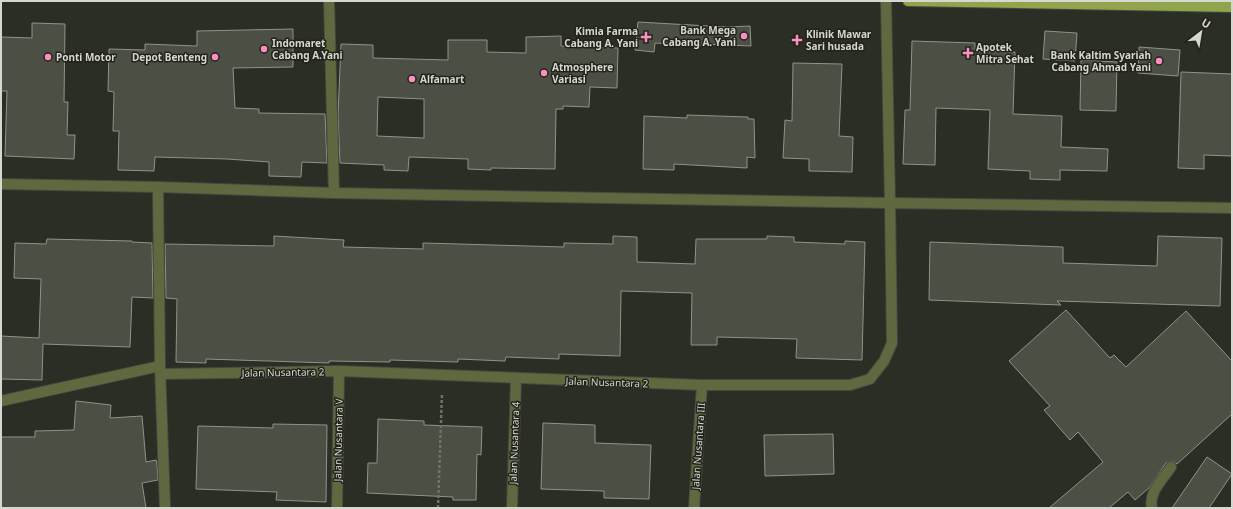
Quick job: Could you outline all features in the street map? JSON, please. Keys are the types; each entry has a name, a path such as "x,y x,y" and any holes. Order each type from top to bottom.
{"main road":[{"path":"908,1 1232,7"}],"street":[{"path":"329,1 334,193"},
{"name":"Jalan Nusantara 2","path":"1,401 160,370 339,371 702,385 850,385 870,379 884,360 892,343 886,1"},
{"path":"1,184 158,187 334,193 1232,208"},
{"path":"158,187 160,370 165,508"},
{"name":"Jalan Nusantara V","path":"337,508 339,371"},
{"name":"Jalan Nusantara 4","path":"512,508 516,379"},
{"name":"Jalan Nusantara III","path":"694,508 702,385"},
{"path":"1152,508 1150,501 1153,494 1171,467"}],"path":[{"path":"438,508 442,376"}],"building":[{"path":"638,22 727,27 750,26 751,46 701,44 701,46 655,43 654,52 635,50"},
{"path":"32,23 65,24 64,102 68,102 67,135 75,135 74,159 5,156 7,91 1,91 1,37 32,38"},
{"path":"293,29 293,67 233,68 235,108 259,109 259,113 325,114 327,163 302,162 301,177 269,176 269,162 227,159 155,157 154,171 118,170 119,131 113,131 114,92 108,91 109,49 145,50 145,44 197,46 197,31"},
{"path":"1045,31 1077,33 1075,61 1043,59"},
{"path":"561,36 561,46 618,48 617,88 590,87 589,107 563,106 563,109 556,109 555,169 468,169 468,159 409,157 408,171 384,170 384,165 340,163 338,115 341,44 373,45 373,58 448,60 448,40 487,40 487,52 526,53 526,37","holes":["378,97 424,99 424,138 377,136"]},
{"path":"912,41 975,43 975,51 1015,52 1013,114 1062,116 1061,147 1108,149 1107,171 1060,170 1060,180 1030,179 1030,171 988,169 990,110 936,108 935,165 903,164 905,110 910,110"},
{"name":"Bank Kaltim Syariah Cabang Ahmad Yani","path":"1139,47 1180,50 1178,76 1138,73"},
{"path":"1081,60 1117,62 1116,111 1080,110"},
{"path":"793,63 842,64 839,136 853,137 852,172 809,171 809,159 783,158 785,120 792,121"},
{"path":"1181,72 1232,74 1232,156 1204,155 1204,169 1178,168"},
{"path":"687,115 748,117 748,119 754,119 755,158 747,157 747,168 674,164 674,170 643,169 644,116 687,118"},
{"path":"274,236 344,240 343,247 423,249 423,243 564,247 564,243 613,244 613,236 637,237 637,262 695,264 696,239 767,239 767,236 794,237 794,242 845,244 845,241 865,242 862,360 796,358 797,339 717,337 717,345 691,345 692,293 621,291 620,356 559,354 559,359 506,357 505,361 458,359 458,362 390,360 390,362 329,361 329,363 206,359 206,363 176,362 177,299 166,298 165,244 274,246"},
{"path":"1158,236 1222,238 1220,306 1057,301 1061,305 929,300 930,242 1063,247 1063,263 1157,266"},
{"path":"47,239 132,241 152,243 153,298 132,297 130,347 43,344 42,380 1,379 1,336 39,338 41,279 14,278 15,243 46,244"},
{"path":"1066,310 1110,358 1114,355 1126,367 1186,311 1232,361 1232,414 1177,464 1172,461 1166,463 1149,488 1135,500 1128,492 1109,508 1049,508 1103,462 1078,432 1070,440 1044,410 1050,406 1009,361"},
{"path":"76,401 111,405 110,418 142,416 146,462 156,460 158,480 142,483 146,508 1,508 1,437 35,437 35,431 74,430"},
{"path":"378,419 424,421 424,425 482,427 481,455 477,454 476,500 453,500 453,497 367,493 368,463 377,463"},
{"path":"543,423 595,425 595,443 651,445 649,499 604,498 604,491 541,489"},
{"path":"273,424 327,425 326,502 276,500 277,492 196,489 198,426 273,428"},
{"path":"833,434 834,474 765,476 764,435"},
{"path":"1207,457 1232,474 1209,508 1172,508"}],"place":[{"name":"Bank Mega Cabang A. Yani","path":"744,36"},
{"name":"Kimia Farma Cabang A. Yani","path":"646,37"},
{"name":"Klinik Mawar Sari husada","path":"797,40"},
{"name":"Indomaret Cabang A.Yani","path":"264,49"},
{"name":"Apotek Mitra Sehat","path":"968,53"},
{"name":"Ponti Motor","path":"48,57"},
{"name":"Depot Benteng","path":"215,57"},
{"name":"Bank Kaltim Syariah Cabang Ahmad Yani","path":"1159,61"},
{"name":"Atmosphere Variasi","path":"544,73"},
{"name":"Alfamart","path":"412,79"}]}
